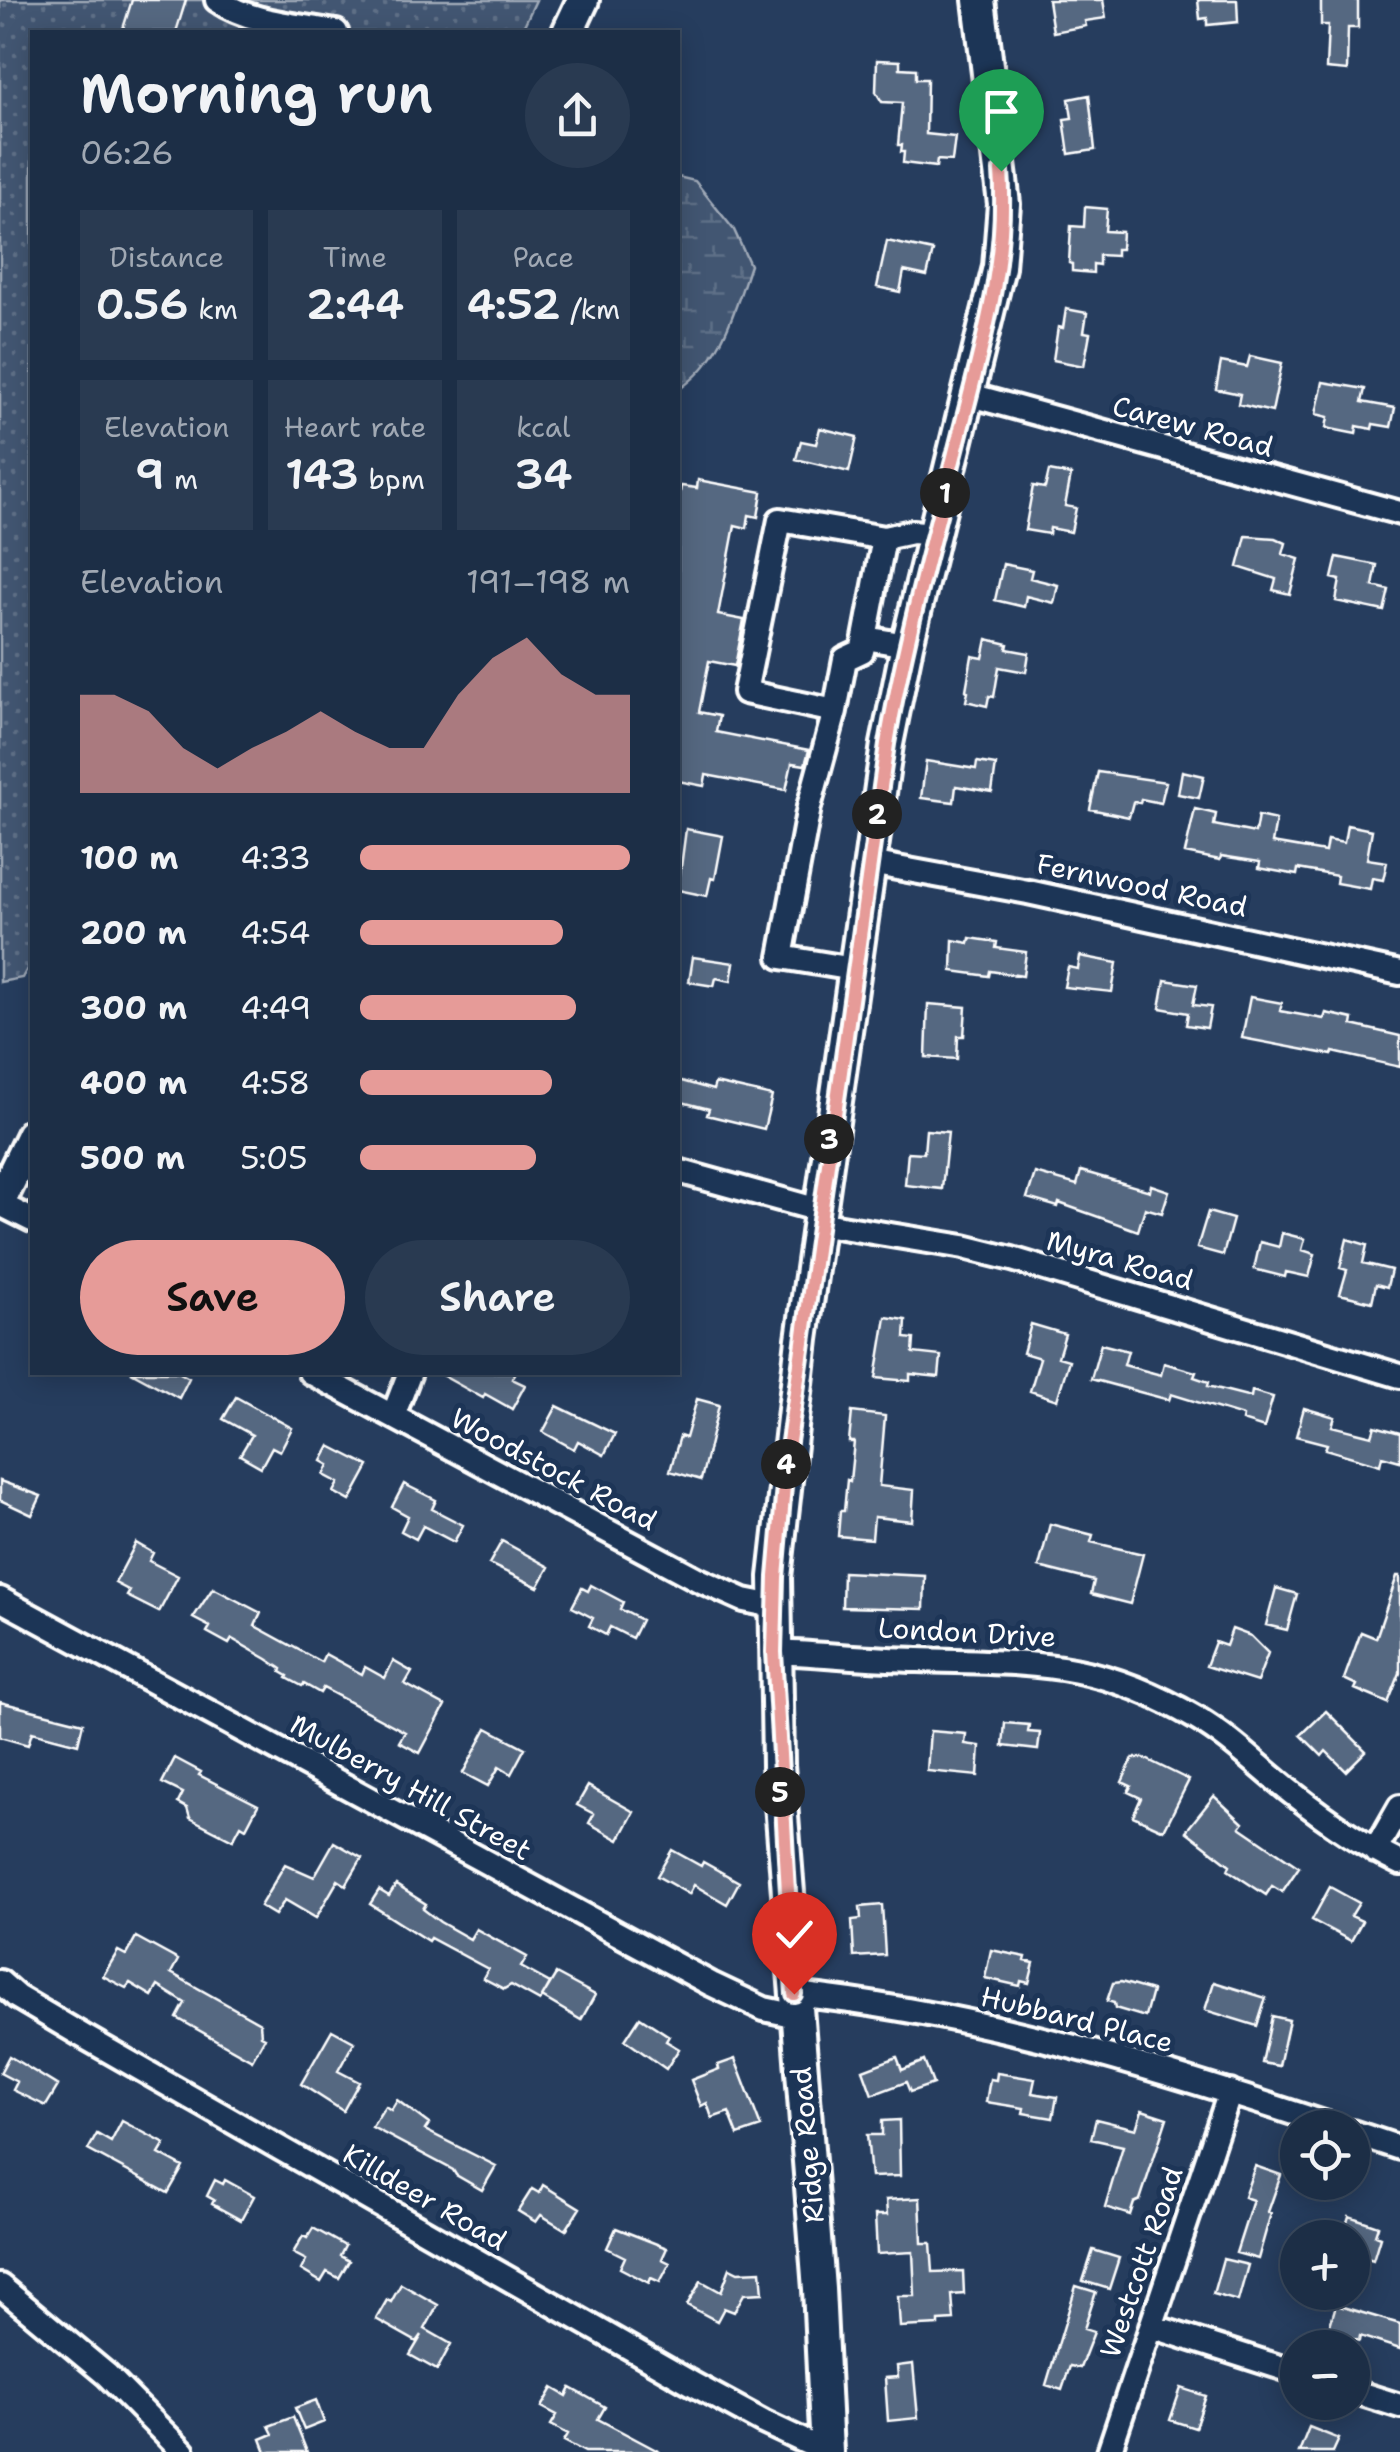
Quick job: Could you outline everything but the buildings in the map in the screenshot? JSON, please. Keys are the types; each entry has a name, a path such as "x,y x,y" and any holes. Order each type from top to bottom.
{"main road":[{"path":"569,30 583,0"},
{"name":"Ridge Road","path":"827,2452 820,2301 795,2005 774,1606 786,1463 818,1216 887,744 907,645 999,268 1004,204 979,0"},
{"path":"0,1203 30,1139"}],"street":[{"path":"217,0 229,8 268,20 325,30"},
{"name":"Carew Road","path":"970,395 1400,513"},
{"path":"834,710 745,692 780,520 884,538 912,532 934,534"},
{"path":"854,969 781,957 809,807 817,788 845,659 862,651 884,538"},
{"path":"865,638 907,645"},
{"name":"Fernwood Road","path":"870,863 1028,892 1400,973"},
{"name":"Myra Road","path":"680,1172 818,1216 1012,1259 1400,1376"},
{"path":"0,1203 30,1219"},
{"name":"Woodstock Road","path":"316,1375 699,1580 744,1600 774,1606"},
{"path":"393,1416 409,1375"},
{"name":"Mulberry Hill Street","path":"0,1599 711,1984 764,2008 795,2005"},
{"name":"London Drive","path":"774,1652 1044,1664 1094,1672 1130,1684 1230,1739 1292,1793 1376,1851 1400,1862"},
{"path":"1376,1851 1400,1807"},
{"name":"Killdeer Road","path":"0,1982 16,1997 82,2036 693,2384 827,2452"},
{"name":"Hubbard Place","path":"795,2005 906,2010 1064,2042 1284,2110"},
{"name":"Westcott Road","path":"1109,2452 1230,2092"},
{"path":"1370,2138 1400,2148"},
{"path":"2,2285 138,2403 184,2452"},
{"path":"1150,2326 1280,2367"},
{"path":"1370,2397 1400,2406"}],"green space":[{"path":"0,0 536,0 522,30 30,30 30,964 22,978 0,982"},
{"path":"680,177 695,181 734,230 750,265 724,335 693,378 680,388"}],"route":[{"path":"794,1994 774,1652 786,1463 887,744 910,630 999,268 1004,204 1001,171"}]}
